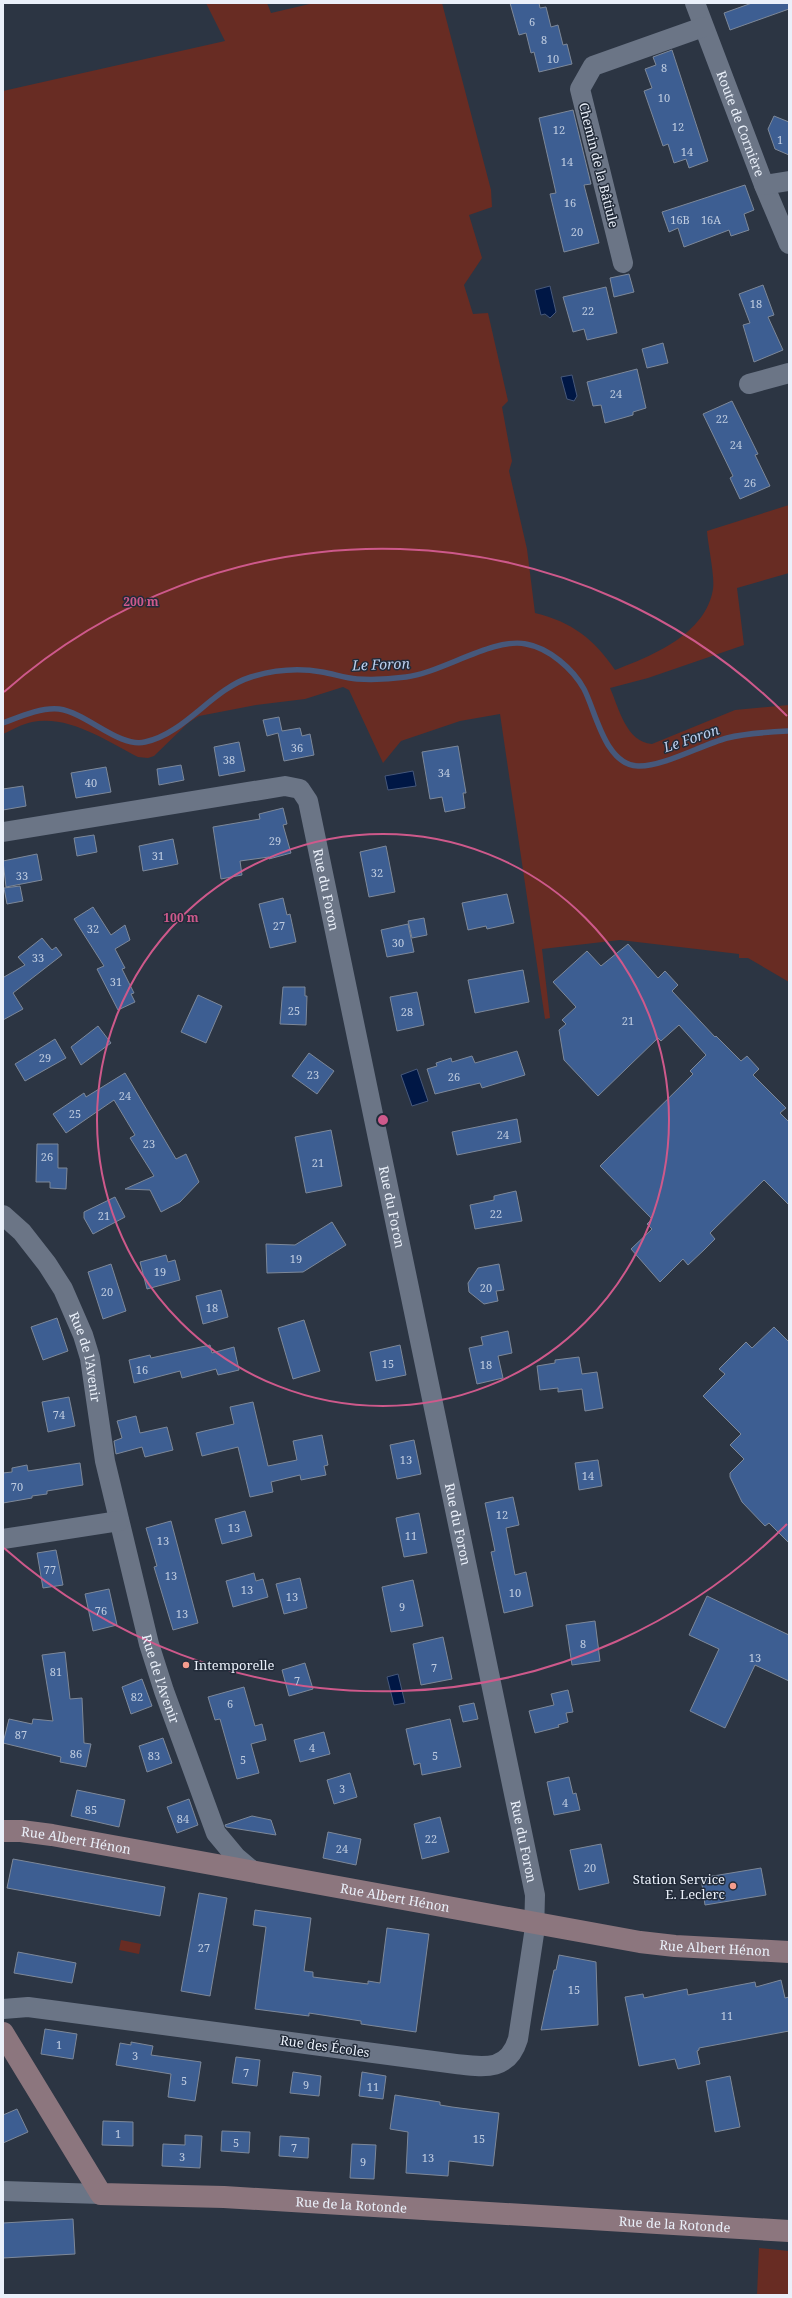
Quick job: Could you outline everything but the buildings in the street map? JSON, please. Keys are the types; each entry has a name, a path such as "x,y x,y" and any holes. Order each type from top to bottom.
{"street":[{"name":"Route de Cornière","path":"695,3 764,185 789,244"},
{"name":"Chemin de la Bâtiule","path":"622,263 580,89 594,66 703,27"},
{"path":"764,185 789,181"},
{"path":"749,384 789,373"},
{"name":"Rue du Foron","path":"3,832 286,786 300,789 308,800 535,1895 535,1923"},
{"name":"Rue de l'Avenir","path":"3,1215 22,1232 47,1264 63,1289 83,1335 90,1358 102,1446 149,1644 164,1691 216,1834 236,1857 254,1872"},
{"path":"3,1539 119,1520"},
{"name":"Rue Albert Hénon","path":"3,1831 41,1833 535,1923 669,1945 789,1952"},
{"path":"198,1861 213,1845 216,1834"},
{"name":"Rue des Écoles","path":"3,2009 28,2007 456,2064 493,2066 509,2056 518,2039 535,1923"},
{"path":"3,2033 101,2194"},
{"path":"3,2191 101,2194"},
{"name":"Rue de la Rotonde","path":"101,2194 224,2197 789,2231"}],"shaded area":[{"path":"206,3 267,3 271,13 314,3 442,3 491,190 492,207 469,215 482,258 464,285 473,314 488,313 508,401 502,407 512,461 509,471 527,549 535,613 560,621 581,633 599,649 615,670 645,658 675,641 689,631 700,619 708,605 713,589 713,583 707,531 789,505 789,573 737,588 744,645 648,678 610,688 620,714 630,731 643,742 652,744 735,710 789,705 789,982 748,958 739,958 739,954 620,940 542,949 550,1018 545,1019 500,714 460,721 401,741 383,763 349,690 343,687 305,699 256,705 199,716 188,723 154,756 148,758 138,757 87,731 60,722 32,722 3,734 3,91 225,41"},
{"path":"121,1940 141,1944 139,1954 119,1950"},
{"path":"759,2248 789,2251 789,2295 757,2295"}],"water":[{"path":"550,286 556,312 550,318 545,314 541,315 535,290"},
{"path":"572,375 577,396 574,401 567,399 561,377"},
{"path":"413,771 416,786 388,790 385,776"},
{"path":"417,1069 428,1101 412,1106 401,1075"},
{"path":"398,1674 405,1703 394,1705 387,1677"}],"waterway":[{"name":"Le Foron","path":"3,723 38,711 59,709 81,717 125,740 145,742 160,737 173,730 224,691 251,677 286,670 322,672 357,679 406,677 435,669 483,650 513,643 535,646 543,650 560,660 574,674 584,689 603,736 617,757 627,763 638,766 659,763 717,741 735,736 789,731"}],"place":[{"name":"Intemporelle","path":"186,1665"},
{"name":"Station Service E. Leclerc","path":"733,1886"}]}
